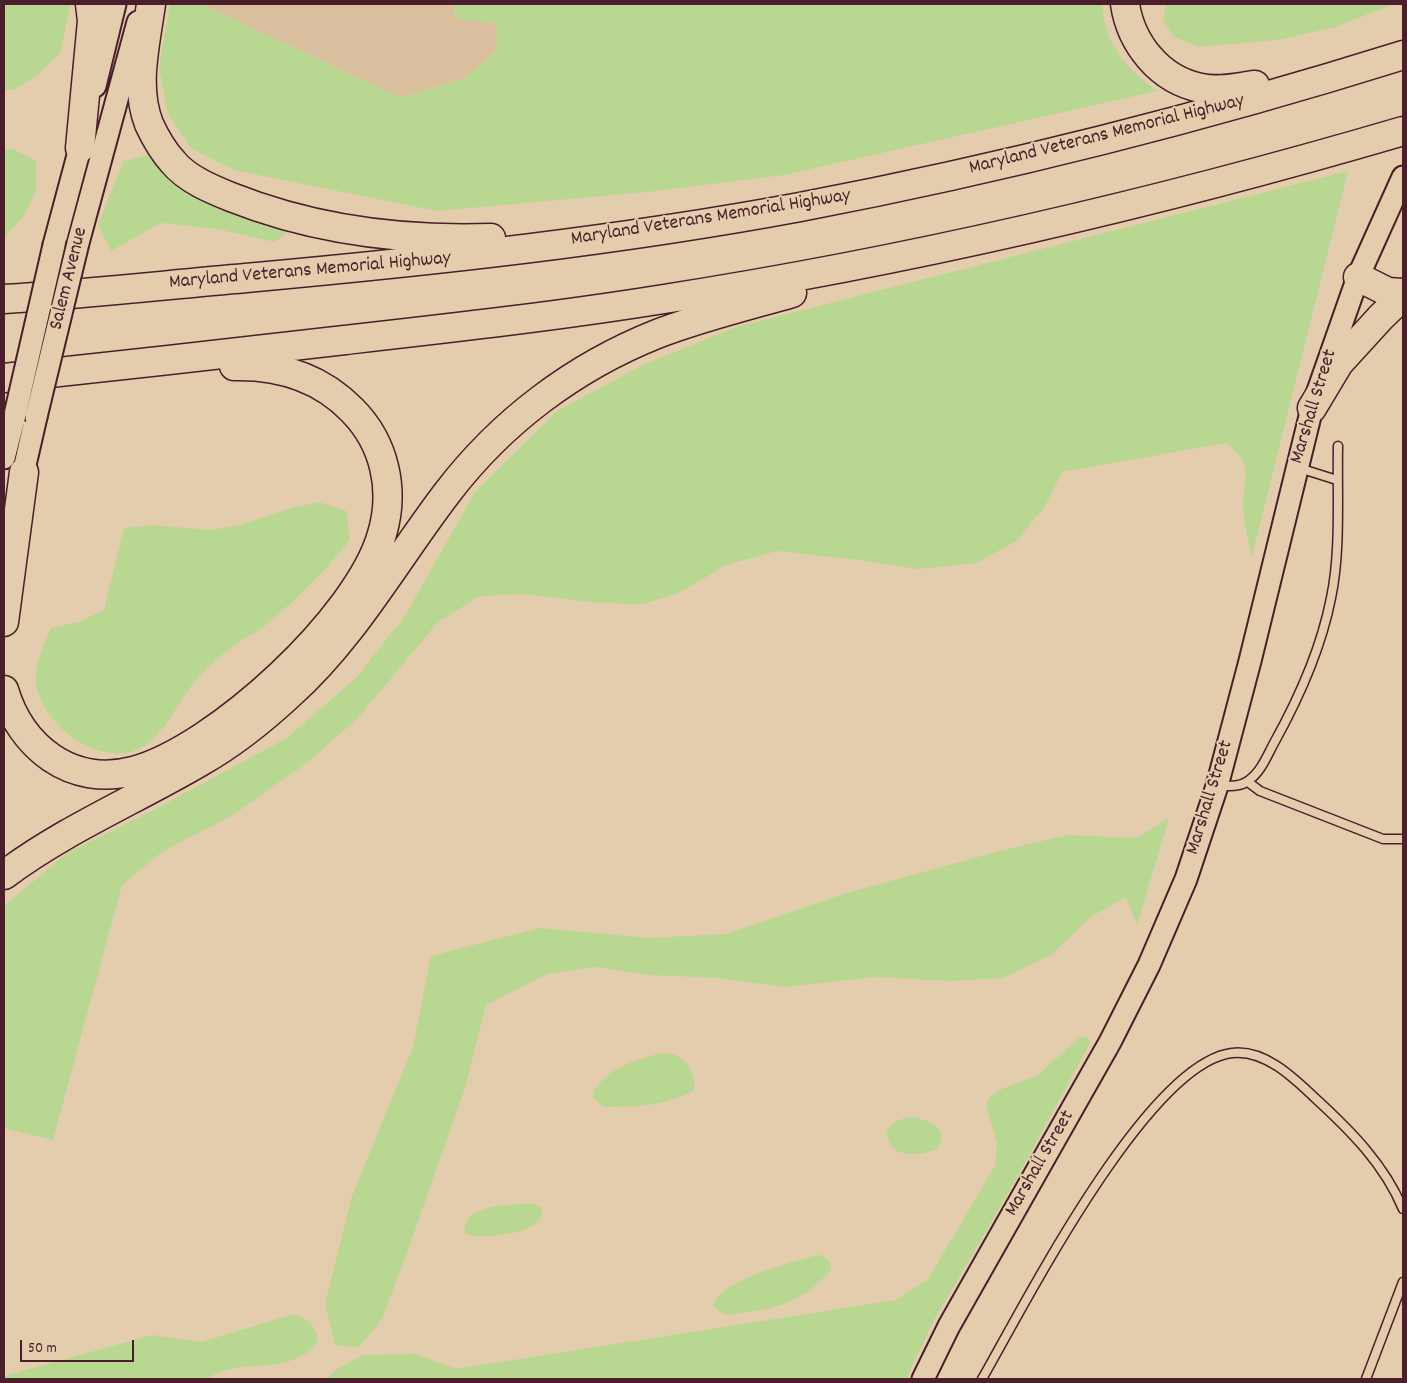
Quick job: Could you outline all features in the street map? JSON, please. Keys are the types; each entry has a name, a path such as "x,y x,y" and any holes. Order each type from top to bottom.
{"highway":[{"path":"80,148 92,21 90,4"},
{"path":"151,4 142,72 143,99 149,122 158,143 173,164 194,179 220,193 254,206 313,222 375,234 442,240 657,231"},
{"path":"1125,4 1135,37 1147,56 1166,72 1201,88 1223,89 1351,71"},
{"name":"Maryland Veterans Memorial Highway","path":"12,298 457,258 657,231 798,207 935,180 1139,132 1399,56"},
{"path":"4,378 459,327 663,300 935,250 1151,200 1403,131"},
{"path":"4,875 56,840 203,760 247,730 290,695 349,629 448,492 474,460 531,407 575,374 658,333 935,250"},
{"path":"1358,277 1388,292 1403,295"},
{"path":"1312,408 1339,363 1403,295"},
{"path":"4,690 16,721 27,736 43,752 64,765 83,772 108,775 132,771 154,764 193,743 236,713 278,678 304,650 359,583 373,560 387,513 385,467 377,442 362,420 345,403 322,386 300,375 277,368 251,366 75,371"},
{"path":"4,622 14,465"}],"main road":[{"name":"Salem Avenue","path":"4,556 14,465 14,419 54,245 115,4"},
{"name":"Salem Avenue","path":"14,465 36,416 78,243 142,4"},
{"name":"Marshall Street","path":"923,1379 949,1326 1110,1042 1149,965 1186,879 1217,786 1250,661 1312,408 1358,277 1403,177"}],"lane":[{"path":"1217,786 1236,786 1248,782 1259,771 1290,714 1318,648 1331,597 1337,535 1338,446"},
{"path":"1297,467 1338,480"},
{"path":"1248,782 1260,791 1383,839 1403,839"},
{"path":"982,1379 1085,1199 1113,1159 1168,1093 1195,1067 1212,1058 1232,1053 1251,1053 1276,1065 1298,1082 1336,1117 1374,1158 1395,1190 1403,1209"},
{"path":"1366,1379 1403,1282"}],"shaded area":[{"path":"201,4 455,4 454,18 496,23 497,50 464,78 401,98"}],"green space":[{"path":"4,4 71,4 60,53 40,73 16,89 4,90"},
{"path":"170,4 201,4 401,98 464,78 497,50 496,23 454,18 455,4 1102,4 1107,32 1112,43 1126,64 1157,91 784,175 647,192 437,211 234,170 192,149 168,115 159,67"},
{"path":"1166,4 1394,4 1335,27 1278,40 1199,47 1174,37 1163,20"},
{"path":"11,148 36,161 36,191 23,217 4,238 4,151"},
{"path":"150,154 163,174 190,186 240,217 291,229 275,242 217,229 161,223 111,251 98,225 123,162"},
{"path":"1348,171 1252,556 1243,509 1246,481 1245,466 1235,451 1226,443 1062,472 1045,506 1018,540 977,563 918,569 777,551 726,565 679,593 643,604 600,603 525,594 480,596 438,622 357,719 309,761 233,815 162,852 122,885 53,1140 4,1128 4,906 67,853 150,812 287,738 357,677 405,616 475,492 557,411 643,365 736,327"},
{"path":"319,502 346,511 350,540 286,608 262,628 230,648 207,669 192,685 162,729 148,743 139,749 127,753 103,752 80,742 53,719 39,696 36,685 37,664 41,653 51,628 79,622 104,610 124,528 153,525 209,530 237,526 292,508"},
{"path":"1169,818 1137,925 1126,897 1092,916 1051,955 1003,978 949,981 876,977 785,987 718,978 650,975 596,967 547,974 486,1005 465,1088 382,1319 359,1347 335,1345 325,1304 352,1196 413,1047 431,956 540,928 648,938 726,934 847,893 996,852 1067,835 1136,838"},
{"path":"1087,1036 1090,1043 1014,1183 933,1322 906,1379 326,1379 337,1369 363,1355 416,1354 456,1369 896,1300 928,1279 995,1166 997,1142 986,1107 989,1098 999,1090 1038,1075 1079,1038"},
{"path":"662,1053 680,1057 688,1065 694,1081 693,1091 661,1103 627,1107 604,1107 593,1097 594,1090 608,1075 633,1061"},
{"path":"911,1117 924,1120 936,1126 941,1135 937,1149 921,1154 905,1154 892,1147 888,1140 887,1131 897,1121"},
{"path":"531,1204 540,1206 542,1215 537,1222 527,1228 514,1233 500,1235 486,1236 465,1233 466,1223 471,1216 479,1211 501,1206"},
{"path":"818,1255 828,1260 831,1270 808,1291 784,1304 772,1308 727,1315 719,1312 713,1305 719,1296 730,1287 744,1280 776,1267"},
{"path":"294,1314 311,1324 316,1331 318,1342 306,1353 278,1364 235,1368 207,1379 4,1379 4,1376 152,1335 201,1342"}]}
